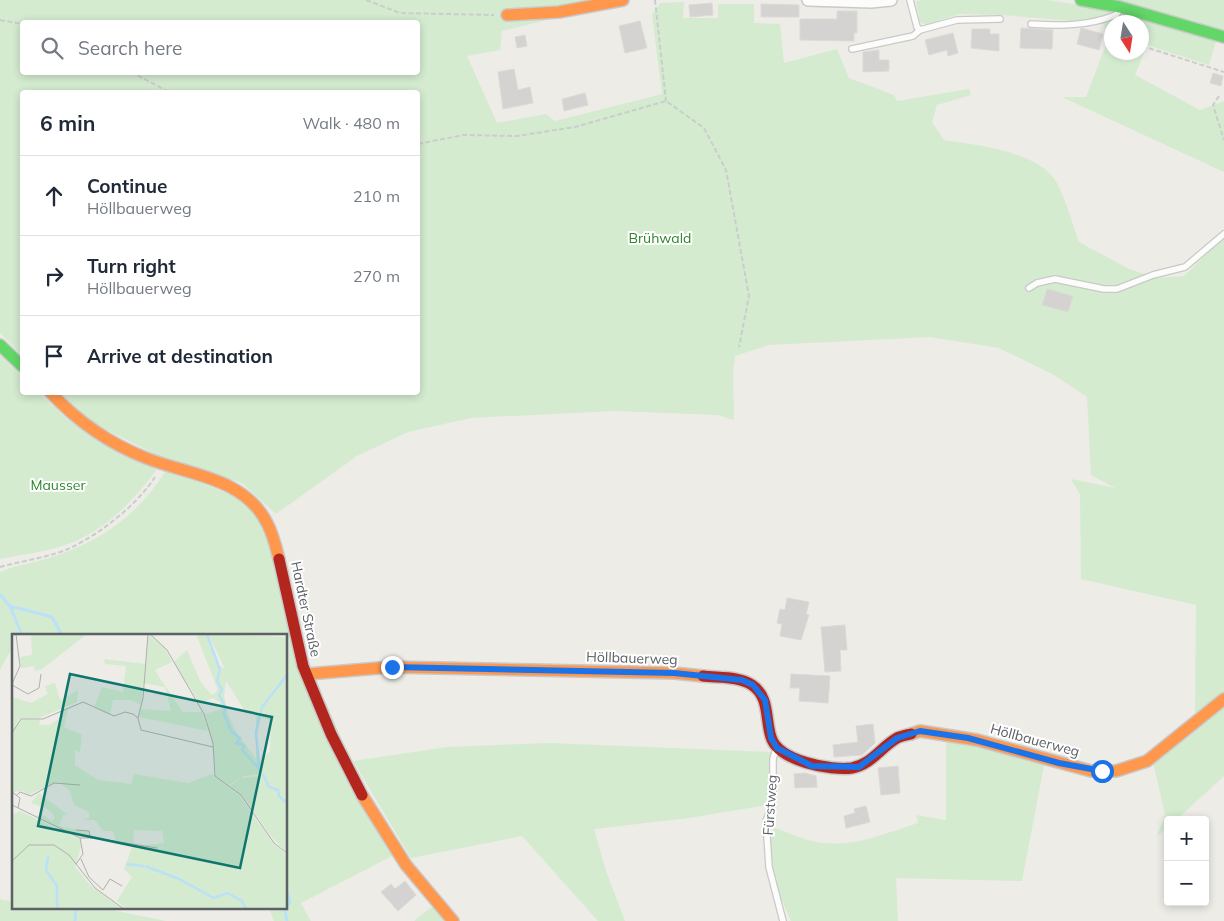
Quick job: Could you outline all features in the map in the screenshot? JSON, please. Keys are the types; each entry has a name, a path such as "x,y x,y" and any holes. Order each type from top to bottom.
{"street":[{"path":"507,15 559,12 623,0"},
{"path":"808,0 871,2 891,0"},
{"path":"1081,0 1120,7 1224,37"},
{"path":"0,345 20,364"},
{"name":"Hardter Straße","path":"53,395 69,413 93,432 163,465 208,477 230,488 248,499 266,519 280,558 304,666 313,692 336,744 365,800 397,852 453,921"},
{"name":"Höllbauerweg","path":"308,674 392,667 674,673 742,680 753,685 765,700 771,738 777,748 812,766 851,768 866,764 897,738 910,732 927,731 977,740 1091,771 1116,771 1147,761 1224,698"}],"lane":[{"path":"910,0 917,27 920,30"},
{"path":"1031,24 1064,26 1086,23 1116,14 1120,7"},
{"path":"852,49 913,36 920,30 957,20 1000,19"},
{"path":"1029,288 1038,283 1055,279 1104,289 1118,288 1144,278 1185,267 1224,234"},
{"name":"Fürstweg","path":"777,748 772,759 773,804 766,821 769,867 783,921"}],"path":[{"path":"366,0 400,13 507,15"},
{"path":"655,0 666,101 704,128 726,170 749,296 739,347"},
{"path":"0,20 20,24"},
{"path":"1149,48 1224,72"},
{"path":"137,75 165,90"},
{"path":"1219,96 1213,105 1224,140"},
{"path":"420,144 463,134 517,136 575,127 666,101"},
{"path":"0,567 70,548 106,526 133,503 151,483 163,465"}],"green space":[{"name":"Brühwald","path":"0,0 628,0 502,31 500,50 467,56 497,123 546,114 555,121 662,94 652,15 660,3 684,2 683,18 718,18 718,4 754,4 754,23 780,24 784,63 837,49 849,78 894,95 897,101 969,89 971,95 937,105 932,122 944,140 1004,151 1034,162 1046,170 1055,180 1062,193 1079,242 1129,269 1156,278 1184,276 1224,237 1224,695 1195,713 1196,605 1081,579 1080,494 1071,479 1115,488 1091,475 1087,397 1054,375 999,348 930,337 769,345 735,356 733,372 734,420 718,415 614,411 471,418 408,432 357,456 276,514 242,483 159,456 91,422 62,395 420,395 420,90 20,90 20,353 0,333"},
{"path":"924,0 1047,0 1093,7 1125,15 1104,15 1104,24 1003,15 959,14 926,25 920,22 916,1"},
{"path":"1091,0 1224,0 1224,33"},
{"path":"1149,21 1217,38 1209,65 1149,46"},
{"path":"1104,50 1104,60 1141,60 1135,75 1200,110 1224,101 1224,172 1062,97 1086,97"},
{"name":"Mausser","path":"0,356 20,374 20,395 41,395 66,418 157,469 139,492 119,512 84,537 54,549 0,559"},
{"path":"165,472 194,480 231,495 252,509 267,532 289,622 394,855 301,903 311,921 274,921 268,908 288,908 288,634 12,634 12,649 0,670 0,572 70,551 102,535 130,514 154,488"},
{"path":"1224,703 1224,776 1180,816 1165,816 1154,766 1149,763"},
{"path":"946,737 1045,760 1022,881 896,878 898,921 791,921 772,874 769,861 768,849 770,838 775,828 812,841 839,844 866,840 918,823 916,815 946,820"},
{"path":"549,743 772,752 773,804 689,818 594,829 606,871 625,921 598,921 522,836 411,858 353,761 447,747"},
{"path":"1164,818 1164,830 1157,836"},
{"path":"0,897 1,900 12,901 12,908 102,908 166,921 0,921"},
{"path":"437,903 455,921 414,921"}],"building":[{"path":"712,3 713,15 690,17 689,5"},
{"path":"761,4 799,5 799,17 761,17"},
{"path":"837,11 857,11 857,33 854,33 854,41 800,40 800,19 837,19"},
{"path":"640,21 647,48 625,53 619,26"},
{"path":"1021,28 1053,30 1052,49 1020,48"},
{"path":"1081,28 1103,34 1099,50 1077,44"},
{"path":"972,29 990,29 990,34 999,34 999,51 971,48"},
{"path":"953,33 958,53 948,56 947,50 929,55 925,40"},
{"path":"525,35 527,46 517,48 515,37"},
{"path":"879,50 879,60 889,60 889,71 863,72 863,52"},
{"path":"514,69 518,90 530,87 533,103 503,109 498,72"},
{"path":"1213,73 1223,76 1221,86 1210,83"},
{"path":"585,93 588,105 564,111 562,99"},
{"path":"1047,289 1073,296 1068,312 1042,305"},
{"path":"787,598 809,602 806,614 809,615 801,640 780,636 782,624 777,623 780,609 785,610"},
{"path":"845,625 847,650 840,650 841,671 825,672 821,627"},
{"path":"791,674 830,676 828,703 799,701 800,688 790,688"},
{"path":"873,724 875,743 862,755 834,757 833,745 858,742 856,726"},
{"path":"898,766 900,793 881,795 878,768"},
{"path":"805,773 816,776 817,787 795,788 794,774"},
{"path":"866,806 870,822 846,828 844,816 855,813 854,809"},
{"path":"405,881 416,895 398,911 381,892 391,884 395,889"}],"waterway":[{"path":"0,595 10,606 52,617 61,634"},
{"path":"10,606 22,634"},
{"path":"288,896 290,902 288,905"},
{"path":"75,921 76,908"},
{"path":"286,908 287,921"}],"traffic: fast":[{"path":"1081,0 1120,7 1224,37"},
{"path":"0,345 20,364"}],"traffic: slow":[{"path":"507,15 559,12 623,0"},
{"path":"53,395 71,413 94,431 119,446 162,464 214,480 244,496 257,508 267,523 273,536 279,559"},
{"path":"308,674 391,667 674,673 703,676"},
{"path":"911,734 920,731 977,740 1091,771 1116,771 1147,761 1224,699"},
{"path":"362,795 406,865 453,921"}],"traffic: jam":[{"path":"279,559 303,666 331,734 362,795"},
{"path":"703,676 741,680 758,690 766,709 771,737 776,745 784,752 806,763 831,768 852,768 865,763 897,738 911,734"}],"route":[{"path":"392,667 674,673 742,680 753,685 765,700 771,738 777,748 800,762 812,766 859,767 866,764 897,738 910,732 927,731 968,738 1091,771 1102,771"}]}
